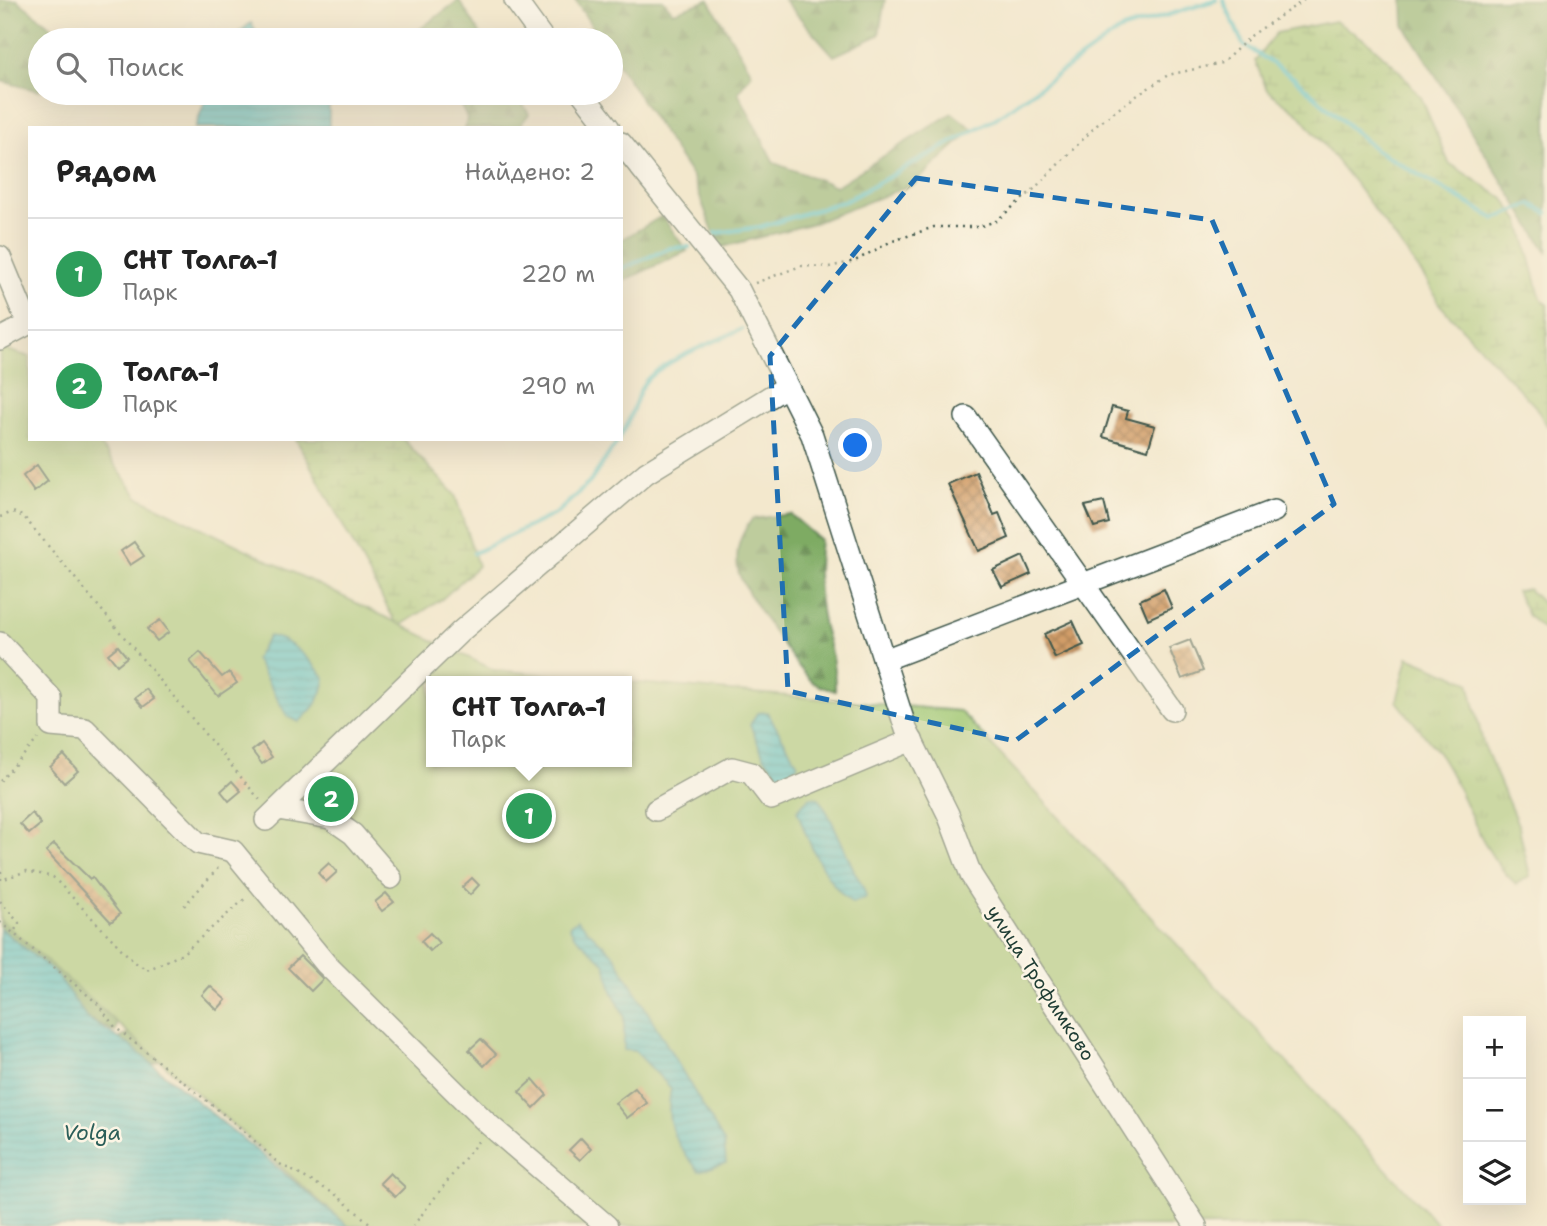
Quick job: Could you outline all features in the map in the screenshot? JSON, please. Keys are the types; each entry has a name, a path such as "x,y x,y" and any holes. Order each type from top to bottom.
{"street":[{"path":"515,0 535,28"},
{"path":"591,105 607,126"},
{"name":"улица Трофимково","path":"623,145 739,290 812,435 909,735 948,814 971,875 1196,1226"},
{"path":"0,257 28,324 0,339"},
{"path":"272,814 460,632 646,473 786,387"},
{"path":"966,417 1172,710"},
{"path":"884,660 1274,511"},
{"path":"0,643 51,698 51,726 85,729 198,843 233,851 326,964 491,1127 607,1226"},
{"path":"656,810 732,768 751,773 771,799 909,735"},
{"path":"272,814 330,818 353,834 391,877"}],"path":[{"path":"739,290 801,266 829,267 855,261 890,242 934,227 978,227 996,221 1032,190 1097,125 1126,103 1168,75 1222,63 1252,35 1304,0"},
{"path":"0,517 13,512 24,517 272,814"},
{"path":"0,780 51,726"},
{"path":"0,870 1,880 27,871 53,877 133,961 148,970 182,954 261,885"},
{"path":"0,901 19,923 14,933"},
{"path":"0,922 97,1003 122,1034 243,1130 278,1163 335,1194 373,1226"},
{"path":"413,1226 491,1127"}],"highlighted area":[{"path":"916,178 1212,220 1334,504 1015,741 788,691 770,356"}],"green space":[{"path":"0,0 17,0 53,28 28,28 28,88 0,81"},
{"path":"459,0 476,28 421,28"},
{"path":"575,0 663,0 673,12 709,0 752,73 738,92 774,163 836,186 952,113 973,129 914,184 814,223 719,248 693,178 623,72 623,28 593,28"},
{"path":"784,0 885,0 879,35 834,56"},
{"path":"1403,0 1547,0 1547,252 1404,25"},
{"path":"1335,21 1367,41 1397,68 1421,97 1449,163 1504,199 1520,222 1541,299 1547,304 1547,426 1535,406 1440,305 1427,281 1354,182 1299,114 1267,90 1255,61 1276,33"},
{"path":"460,105 523,105 529,114 520,126 465,126 467,118"},
{"path":"662,216 687,251 623,281 623,239"},
{"path":"0,348 28,356 28,441 97,441 138,497 494,670 564,676 426,676 426,767 632,767 632,682 960,711 1439,1226 348,1226 0,920"},
{"path":"297,441 405,441 455,495 478,566 442,599 398,627"},
{"path":"790,514 820,540 819,595 834,666 835,691 814,683 796,663 759,610 738,570 739,543 752,519"},
{"path":"1528,589 1547,608 1547,633 1528,616 1516,591"},
{"path":"1408,657 1469,682 1483,743 1519,827 1530,876 1516,884 1492,856 1441,757 1397,701"},
{"path":"0,871 121,1010 115,1032 87,1018 55,973 0,928"},
{"path":"137,1028 167,1057 153,1064 119,1039"}],"water":[{"path":"204,105 329,105 329,126 196,126"},
{"path":"269,636 293,646 325,678 316,703 299,722 287,716 255,659"},
{"path":"767,712 798,764 790,775 779,775 764,757 750,725 757,713"},
{"path":"810,797 819,798 824,806 863,886 866,898 852,903 833,884 818,860 797,810"},
{"path":"577,920 614,955 724,1142 726,1163 699,1171 678,1142 670,1124 671,1088 635,1051 624,1050 624,1015 612,991 605,964 574,935 569,926"},
{"name":"Volga","path":"0,928 55,973 87,1018 129,1045 348,1226 0,1226"}],"building":[{"path":"1112,407 1128,411 1126,418 1155,426 1148,450 1103,437"},
{"path":"37,465 48,481 34,492 23,476"},
{"path":"976,472 994,515 999,513 1009,538 979,551 948,484"},
{"path":"1104,502 1109,523 1094,527 1085,506"},
{"path":"134,542 144,556 130,565 121,551"},
{"path":"1023,556 1031,574 1002,587 993,570"},
{"path":"1164,589 1172,608 1148,619 1140,600"},
{"path":"160,620 169,632 157,641 147,629"},
{"path":"1073,621 1084,645 1055,658 1044,634"},
{"path":"1190,640 1203,671 1182,679 1169,648"},
{"path":"118,646 127,657 117,665 108,654"},
{"path":"200,652 222,677 229,672 237,683 218,696 190,661"},
{"path":"146,689 154,699 143,707 135,698"},
{"path":"262,743 272,757 262,764 252,751"},
{"path":"64,755 78,771 64,783 50,767"},
{"path":"232,781 241,791 229,801 221,791"},
{"path":"32,813 41,824 29,834 20,824"},
{"path":"54,844 90,879 92,877 120,914 111,922 46,851"},
{"path":"329,863 337,872 326,882 318,873"},
{"path":"472,878 479,885 470,895 462,887"},
{"path":"386,893 394,902 382,911 375,902"},
{"path":"430,933 439,943 430,951 421,941"},
{"path":"300,956 323,979 311,991 288,968"},
{"path":"210,986 226,1000 217,1010 202,995"},
{"path":"481,1039 496,1054 484,1066 469,1050"},
{"path":"533,1079 547,1095 534,1108 519,1092"},
{"path":"635,1088 647,1103 627,1118 615,1103"},
{"path":"581,1138 591,1149 580,1160 569,1150"},
{"path":"390,1173 405,1187 395,1197 380,1183"}],"waterway":[{"path":"716,233 760,227 845,201 996,118 1120,30 1216,0"},
{"path":"1223,0 1243,44 1294,78 1376,150 1495,219 1531,204 1547,213"},
{"path":"623,268 670,248 689,247"},
{"path":"623,431 640,391 650,377 674,361 742,329"},
{"path":"474,553 557,513 590,482 618,441"}],"place":[{"name":"Толга-1","path":"331,799"},
{"name":"СНТ Толга-1","path":"529,816"}]}
